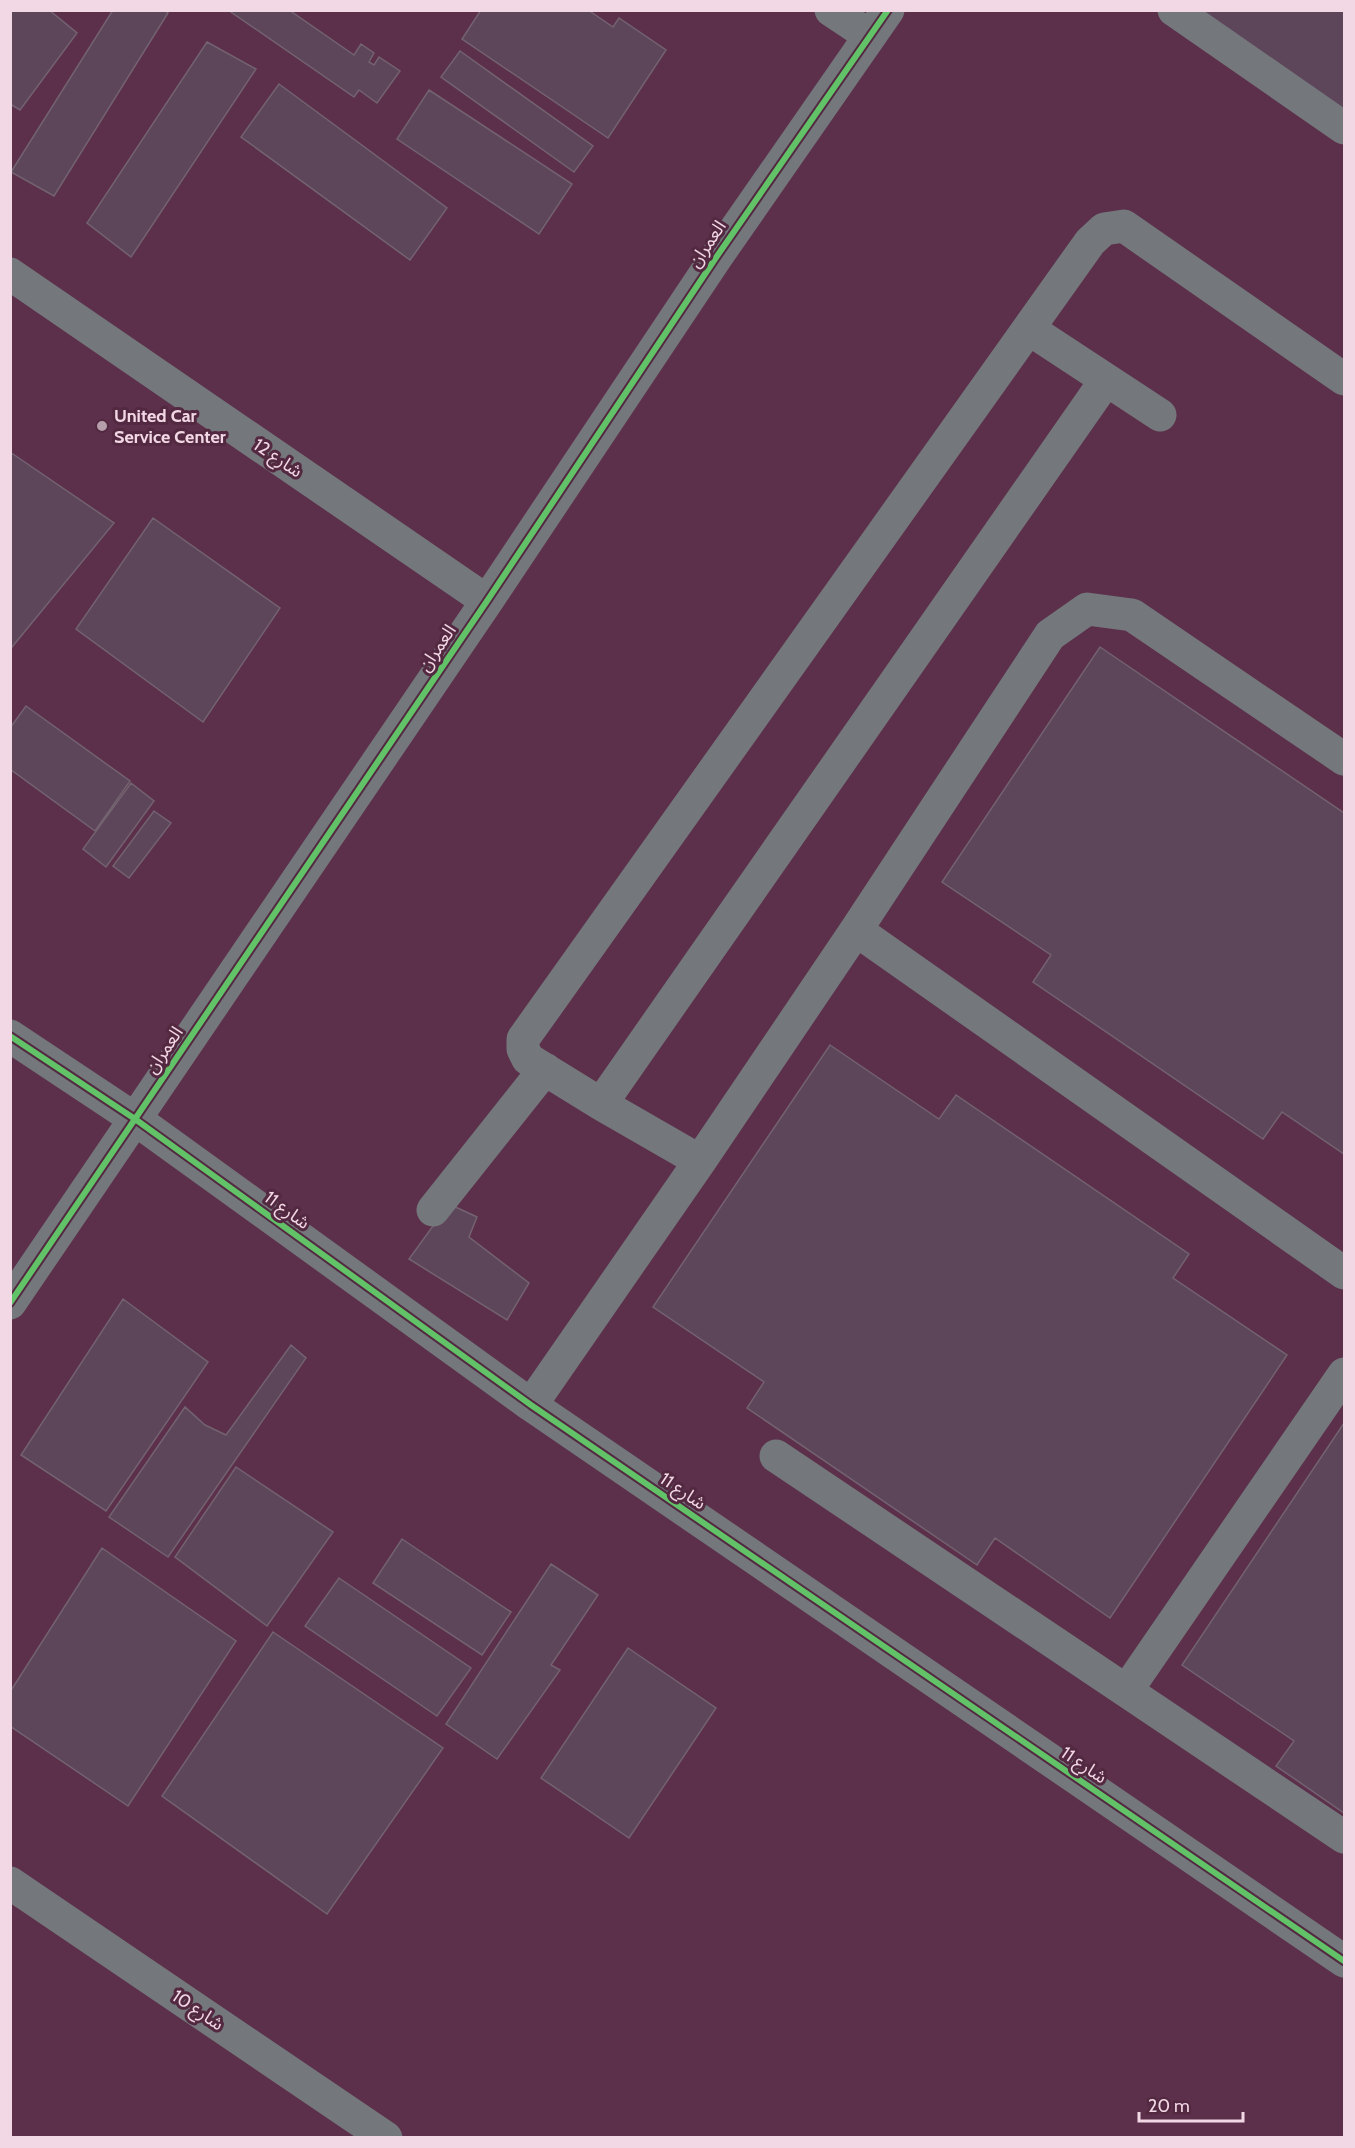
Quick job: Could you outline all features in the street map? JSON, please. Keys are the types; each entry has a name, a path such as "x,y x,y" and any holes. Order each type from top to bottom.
{"street":[{"path":"831,10 879,23"},
{"path":"1174,10 1344,128"},
{"name":"العمران","path":"10,1303 487,601 715,260 879,23"},
{"path":"700,1161 528,1059 523,1049 523,1039 1090,242 1104,229 1124,226 1344,379"},
{"name":"شارع 12","path":"10,274 487,601"},
{"path":"1029,329 1160,415"},
{"path":"601,1104 1106,380"},
{"path":"531,1405 856,930 1050,635 1087,609 1132,615 1344,759"},
{"path":"856,930 1344,1273"},
{"name":"شارع 11","path":"10,1036 135,1119 531,1405 1344,1961"},
{"path":"433,1210 544,1069"},
{"path":"1127,1689 1344,1374"},
{"path":"776,1456 1127,1689 1344,1837"},
{"name":"شارع 10","path":"10,1883 386,2138"}],"shaded area":[{"path":"11,11 1344,11 1344,2137 11,2137"}],"building":[{"path":"10,10 49,10 77,33 20,110 10,104"},
{"path":"113,10 164,10 168,13 54,196 11,172"},
{"path":"228,10 289,10 354,55 361,44 374,53 369,62 374,65 379,57 400,71 377,103 359,90 354,97"},
{"path":"481,10 588,10 613,27 619,18 666,50 608,138 462,39"},
{"path":"1200,10 1344,10 1344,110"},
{"path":"207,42 256,69 131,257 87,223"},
{"path":"460,51 593,146 574,172 441,77"},
{"path":"279,84 447,208 410,260 241,137"},
{"path":"429,90 572,184 539,234 397,139"},
{"path":"10,452 114,523 12,647 10,646"},
{"path":"153,518 280,608 203,722 76,629"},
{"path":"1100,647 1344,813 1344,1154 1282,1112 1263,1139 1033,982 1051,955 942,882"},
{"path":"26,706 130,781 95,831 10,769 10,728"},
{"path":"131,783 154,801 106,867 83,849"},
{"path":"154,811 171,823 129,878 113,866"},
{"path":"830,1045 939,1119 956,1095 1189,1254 1173,1278 1287,1355 1110,1618 995,1538 977,1565 747,1408 764,1382 653,1307"},
{"path":"449,1204 477,1217 469,1237 529,1283 507,1320 409,1259"},
{"path":"123,1299 208,1362 106,1511 21,1455"},
{"path":"291,1345 306,1358 168,1557 109,1517 185,1407 205,1425 226,1435"},
{"path":"1344,1423 1344,1813 1276,1766 1294,1741 1182,1665"},
{"path":"236,1467 333,1532 267,1626 175,1557"},
{"path":"402,1539 511,1612 482,1655 373,1583"},
{"path":"102,1548 236,1641 128,1806 10,1726 10,1692"},
{"path":"551,1564 598,1595 551,1665 560,1670 497,1759 446,1724"},
{"path":"339,1578 471,1668 437,1716 305,1626"},
{"path":"273,1632 443,1748 327,1914 162,1796"},
{"path":"628,1648 716,1708 629,1838 541,1778"}],"cycle path":[{"path":"10,1303 487,601 715,259 888,10"},
{"path":"10,1036 135,1119 531,1405 1344,1961"}],"place":[{"name":"United Car Service Center","path":"102,426"}]}
